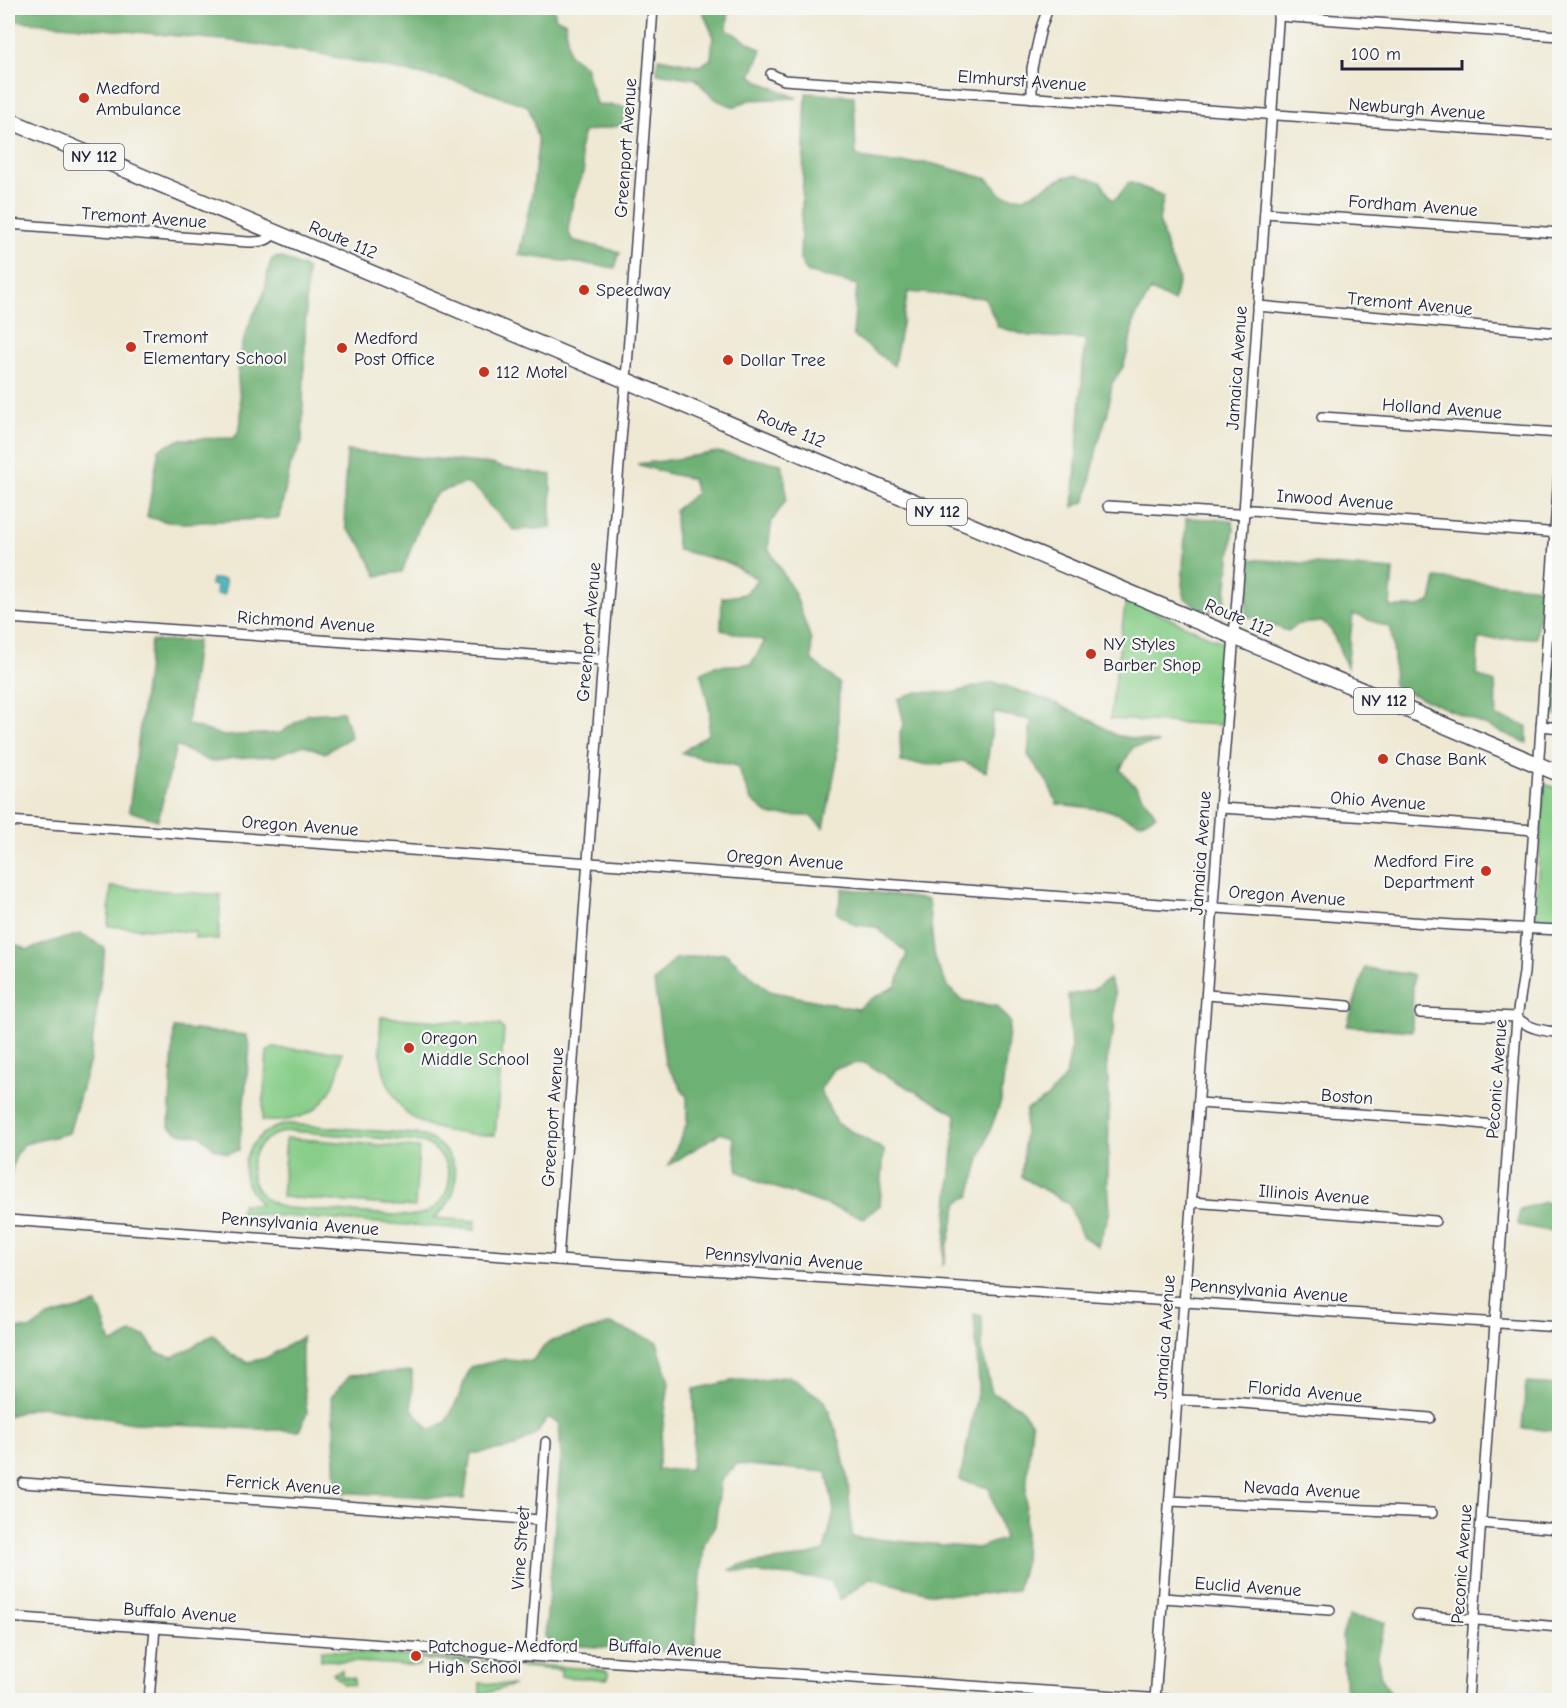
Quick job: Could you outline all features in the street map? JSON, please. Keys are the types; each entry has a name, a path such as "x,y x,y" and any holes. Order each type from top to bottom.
{"main road":[{"name":"Route 112","path":"8,120 1560,774"}],"street":[{"name":"Greenport Avenue","path":"558,1260 653,8"},
{"path":"1032,98 1032,68 1048,8"},
{"path":"1278,12 1560,36"},
{"name":"Jamaica Avenue","path":"1155,1700 1220,808 1244,512 1278,12"},
{"name":"Elmhurst Avenue","path":"771,74 784,80 1271,115"},
{"name":"Newburgh Avenue","path":"1271,115 1560,135"},
{"name":"Fordham Avenue","path":"1265,213 1560,233"},
{"name":"Tremont Avenue","path":"8,224 248,242 264,241 275,232"},
{"name":"Tremont Avenue","path":"1258,306 1560,333"},
{"name":"Holland Avenue","path":"1322,417 1560,433"},
{"name":"Peconic Avenue","path":"1468,1701 1517,1017 1524,973 1557,533 1560,460"},
{"name":"Inwood Avenue","path":"1108,506 1236,514 1252,510 1557,533"},
{"name":"Richmond Avenue","path":"8,618 603,660"},
{"path":"1548,630 1560,631"},
{"path":"1541,726 1560,728"},
{"name":"Ohio Avenue","path":"1220,808 1534,830"},
{"name":"Oregon Avenue","path":"8,821 1213,908 1560,930"},
{"path":"1207,995 1348,1006"},
{"path":"1420,1013 1517,1017 1523,1024 1551,1032 1560,1032"},
{"name":"Boston","path":"1199,1103 1493,1125"},
{"name":"Illinois Avenue","path":"1192,1202 1435,1221"},
{"name":"Pennsylvania Avenue","path":"8,1220 558,1260 1560,1327"},
{"name":"Florida Avenue","path":"1177,1400 1430,1418"},
{"name":"Vine Street","path":"530,1656 546,1442"},
{"name":"Ferrick Avenue","path":"23,1484 540,1520"},
{"name":"Nevada Avenue","path":"1170,1501 1432,1513"},
{"path":"1481,1523 1560,1529"},
{"name":"Euclid Avenue","path":"1163,1598 1330,1610"},
{"path":"1417,1615 1560,1627"},
{"name":"Buffalo Avenue","path":"8,1617 1176,1701"},
{"path":"149,1701 154,1628"}],"green space":[{"path":"8,8 460,8 489,10 492,8 554,8 556,19 565,21 569,54 585,66 596,104 627,107 622,125 584,132 579,149 584,170 573,201 568,230 572,240 620,252 615,268 519,255 533,189 538,143 528,106 457,82 315,53 233,41 8,20"},
{"path":"703,8 729,8 727,30 762,50 751,76 797,98 748,100 736,107 713,98 696,79 657,73 658,58 700,66 711,59 713,35"},
{"path":"806,93 854,96 856,155 867,159 892,163 930,163 988,179 1002,195 1024,198 1064,177 1077,175 1101,182 1112,200 1117,198 1129,182 1164,196 1159,220 1168,253 1179,278 1174,302 1151,290 1134,320 1123,367 1112,383 1108,412 1098,443 1086,501 1073,507 1085,339 1029,336 998,327 985,298 908,292 894,366 853,335 857,285 807,272 800,259"},
{"path":"280,257 307,269 302,443 291,464 279,518 183,523 147,517 159,449 182,439 234,438 238,432 241,408 238,374 242,347 251,320 264,294 270,263 272,259"},
{"path":"347,451 491,464 551,475 551,528 514,530 488,504 481,493 466,483 439,492 428,504 402,572 377,576 361,544 346,528 344,499"},
{"path":"717,452 781,464 785,476 786,500 772,521 768,548 795,594 811,640 812,660 839,683 837,760 824,828 810,816 769,815 751,800 737,766 681,753 708,734 710,712 701,673 714,666 751,664 765,641 721,630 722,598 745,594 758,579 727,562 678,550 675,510 696,493 692,479 637,464"},
{"path":"1186,518 1231,520 1234,527 1224,609 1218,612 1198,608 1185,598 1182,586"},
{"path":"1249,559 1393,570 1390,607 1419,607 1431,601 1436,578 1542,588 1536,638 1478,639 1477,675 1495,683 1497,717 1527,726 1527,743 1393,686 1394,658 1391,628 1353,614 1347,667 1331,630 1322,622 1298,624 1288,631 1246,616"},
{"path":"1126,599 1228,645 1221,725 1110,719"},
{"path":"151,641 197,641 187,724 224,736 280,733 308,714 343,712 351,737 325,753 304,745 275,756 234,758 211,762 176,746 158,820 129,811"},
{"path":"1557,643 1560,644 1559,716 1549,715"},
{"path":"994,682 1055,703 1115,735 1159,743 1133,747 1120,770 1136,787 1156,815 1140,823 1108,810 1057,804 1048,783 1028,755 1031,720 994,713 986,772 963,761 932,765 901,762 900,733 904,723 898,699 917,692 952,693"},
{"path":"1544,784 1559,789 1559,920 1535,918"},
{"path":"111,887 221,895 218,940 195,938 195,932 108,926"},
{"path":"843,888 928,900 935,960 948,987 964,1002 997,1006 1010,1022 1001,1101 981,1155 970,1196 958,1202 943,1266 956,1114 862,1062 833,1069 820,1090 837,1123 884,1150 880,1205 864,1218 759,1182 738,1171 733,1137 720,1133 669,1165 687,1123 687,1097 665,1063 654,982 675,959 725,953 769,991 857,1009 896,986 907,953 876,927 855,925 837,913"},
{"path":"81,934 105,948 90,1060 69,1133 24,1144 16,1155 8,1184 8,946 17,945 28,950"},
{"path":"1365,968 1413,975 1412,1031 1347,1026"},
{"path":"1109,979 1115,994 1114,1028 1107,1061 1110,1212 1098,1246 1082,1236 1069,1204 1022,1177 1026,1110 1046,1099 1066,1076 1071,1049 1068,995 1093,990"},
{"path":"381,1017 500,1025 504,1030 495,1135 440,1129 420,1122 405,1112 392,1092 384,1072 380,1051"},
{"path":"174,1028 246,1035 250,1047 239,1150 229,1153 215,1149 200,1135 181,1134 169,1126"},
{"path":"272,1048 342,1052 334,1084 327,1096 308,1113 280,1121 262,1121 267,1052"},
{"path":"290,1124 415,1134 437,1143 452,1160 456,1182 446,1207 434,1218 476,1221 475,1230 240,1213 242,1204 261,1205 246,1181 245,1160 249,1151 261,1136 279,1126","holes":["291,1131 423,1142 436,1150 444,1160 449,1184 445,1195 437,1205 426,1212 412,1216 286,1208 270,1202 259,1192 253,1180 251,1166 262,1143 274,1135"]},
{"path":"286,1138 419,1148 415,1207 282,1197"},
{"path":"1545,1202 1559,1208 1559,1233 1518,1225 1520,1209"},
{"path":"97,1304 111,1344 131,1333 145,1336 157,1353 173,1357 213,1334 232,1355 248,1362 266,1358 302,1337 302,1374 307,1413 299,1431 133,1423 44,1407 32,1408 8,1416 8,1328 31,1329 48,1317"},
{"path":"974,1314 982,1315 982,1352 992,1393 1020,1407 1032,1424 1026,1491 1024,1564 1017,1590 973,1595 929,1593 870,1578 840,1600 830,1580 729,1570 741,1565 798,1558 824,1551 834,1512 827,1472 737,1464 721,1480 715,1526 704,1544 694,1653 550,1644 545,1636 561,1457 559,1424 548,1417 538,1432 515,1447 471,1454 464,1499 336,1492 331,1397 350,1375 412,1371 412,1409 430,1430 446,1422 470,1367 506,1359 532,1361 548,1342 611,1324 657,1342 669,1382 657,1470 691,1469 694,1389 736,1380 756,1381 789,1376 825,1401 840,1442 848,1482 852,1537 977,1548 1004,1539 989,1488 960,1480 979,1384"},
{"path":"1526,1383 1559,1385 1559,1468 1556,1468 1558,1431 1522,1428"},
{"path":"1349,1616 1385,1622 1378,1656 1380,1674 1394,1700 1344,1700 1346,1698 1342,1636"},
{"path":"321,1650 604,1670 609,1676 607,1679 561,1677 561,1670 493,1665 492,1671 477,1670 477,1664 420,1659 419,1666 321,1660"},
{"path":"342,1670 342,1677 354,1678 354,1685 344,1684 333,1673"},
{"path":"480,1683 514,1685 480,1695"}],"water":[{"path":"212,579 225,580 224,595 216,594 217,586 211,585"}],"place":[{"name":"Medford Ambulance","path":"84,98"},
{"name":"Speedway","path":"584,290"},
{"name":"Tremont Elementary School","path":"131,347"},
{"name":"Medford Post Office","path":"342,348"},
{"name":"Dollar Tree","path":"728,360"},
{"name":"112 Motel","path":"484,372"},
{"name":"NY Styles Barber Shop","path":"1091,654"},
{"name":"Chase Bank","path":"1383,759"},
{"name":"Medford Fire Department","path":"1486,871"},
{"name":"Oregon Middle School","path":"409,1048"},
{"name":"Patchogue-Medford High School","path":"416,1656"}]}
